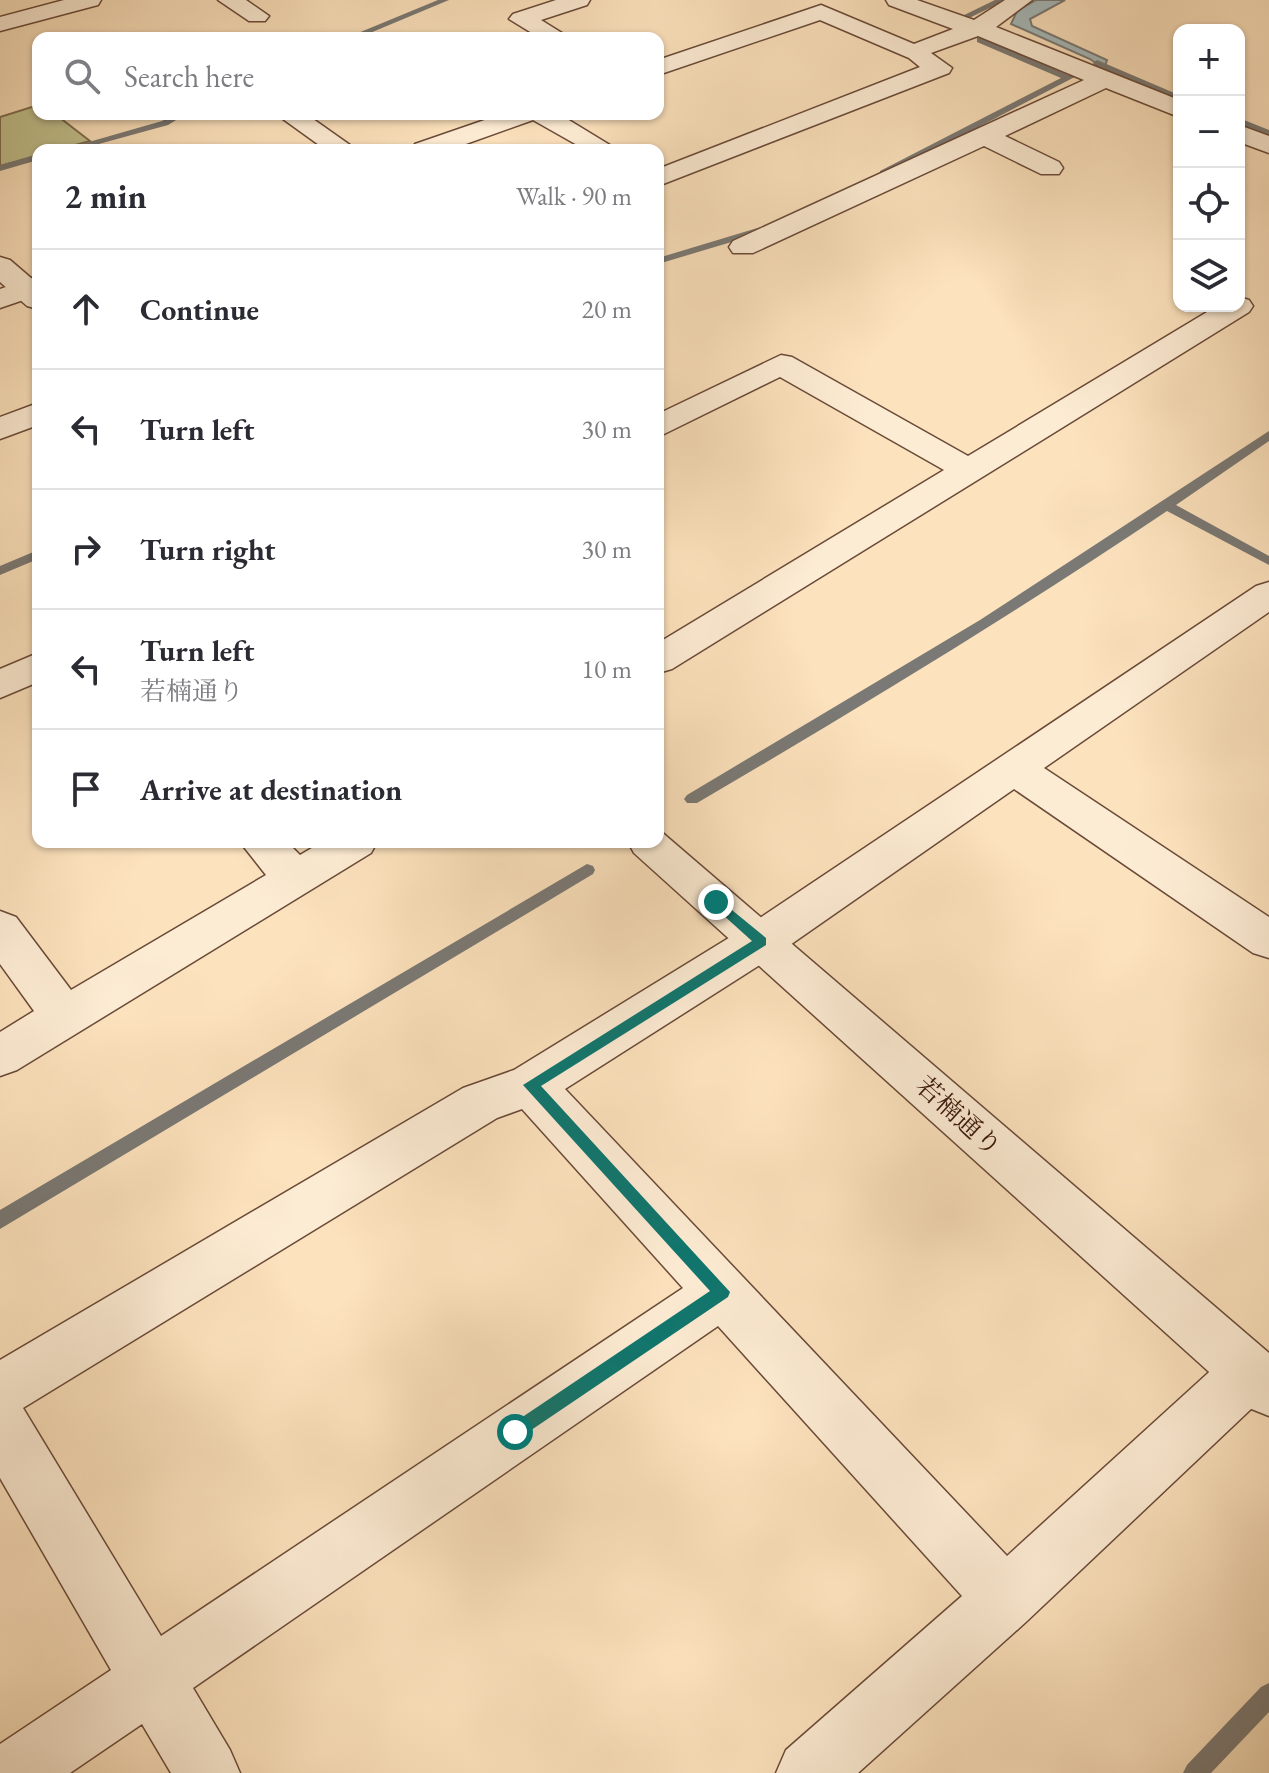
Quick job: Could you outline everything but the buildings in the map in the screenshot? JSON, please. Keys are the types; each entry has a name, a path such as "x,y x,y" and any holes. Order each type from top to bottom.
{"street":[{"path":"16,0 62,30"},
{"path":"0,24 90,0"},
{"path":"229,0 257,16"},
{"path":"546,32 521,19 579,0"},
{"path":"897,0 945,20 978,28 1173,107"},
{"path":"913,52 978,28 1021,0"},
{"path":"664,66 821,12 913,52 940,68 664,176"},
{"path":"743,247 839,207 1092,74"},
{"path":"298,120 335,144"},
{"path":"439,144 500,120"},
{"path":"551,120 594,144"},
{"path":"981,134 1050,168"},
{"path":"1245,135 1269,145"},
{"path":"0,266 25,293"},
{"path":"664,656 1229,312"},
{"path":"664,424 781,364 969,470"},
{"path":"0,429 32,416"},
{"path":"0,1391 480,1103 531,1085 761,941 1269,594"},
{"path":"0,685 32,669"},
{"path":"1013,768 1269,940"},
{"path":"267,848 296,878"},
{"path":"0,1056 346,848"},
{"name":"若楠通り","path":"656,848 1259,1381"},
{"path":"0,929 65,1017"},
{"path":"531,1085 1005,1599"},
{"path":"14,1773 722,1292"},
{"path":"809,1773 1005,1599 1259,1381"},
{"path":"0,1423 207,1773"}],"green space":[{"path":"32,107 32,120 63,120 90,141 79,144 32,144 32,158 0,166 0,117"}],"shaded area":[{"path":"1036,0 1065,0 1030,19 1032,26 1107,60 1104,69 1090,59 1011,24 1017,11"}],"waterway":[{"path":"365,32 445,0"},
{"path":"960,19 1002,0"},
{"path":"980,40 1068,78"},
{"path":"1097,63 1174,96"},
{"path":"883,173 1090,67"},
{"path":"88,144 170,120"},
{"path":"1245,123 1269,133"},
{"path":"0,168 32,159"},
{"path":"664,259 764,229"},
{"path":"692,799 985,623 1269,435"},
{"path":"1168,506 1269,561"},
{"path":"0,571 32,557"},
{"path":"0,1220 587,870"},
{"path":"1195,1773 1269,1695"}],"route":[{"path":"515,1432 722,1292 531,1085 761,941 716,902"}]}
